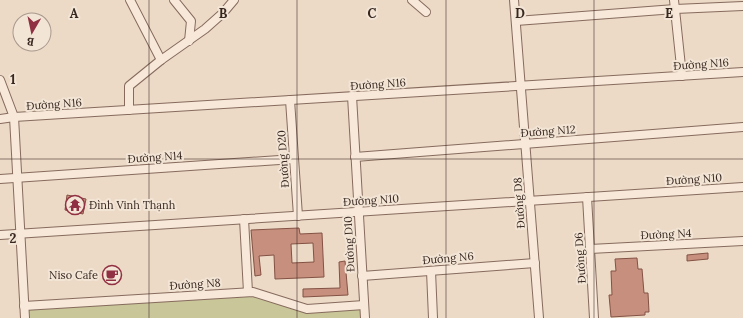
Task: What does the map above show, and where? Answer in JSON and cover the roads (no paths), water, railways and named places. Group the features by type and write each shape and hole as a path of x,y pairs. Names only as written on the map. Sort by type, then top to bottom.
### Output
{"street":[{"path":"130,0 161,60"},
{"path":"174,0 191,21 189,41"},
{"path":"129,110 129,86 161,60 205,29 223,13 234,0"},
{"path":"412,0 426,12"},
{"path":"514,0 521,86"},
{"path":"674,0 682,76"},
{"path":"516,21 675,9 743,6"},
{"name":"Đường N16","path":"0,119 743,72"},
{"path":"0,80 14,117 25,318"},
{"name":"Đường D8","path":"521,86 539,318"},
{"name":"Đường D10","path":"352,96 365,318"},
{"name":"Đường D20","path":"290,100 298,216"},
{"name":"Đường N12","path":"355,157 743,128"},
{"name":"Đường N14","path":"0,179 294,159"},
{"name":"Đường N10","path":"0,234 743,187"},
{"name":"Đường D6","path":"587,197 594,318"},
{"path":"244,219 248,292"},
{"name":"Đường N4","path":"590,250 743,241"},
{"name":"Đường N6","path":"362,276 535,262"},
{"path":"431,271 433,318"},
{"name":"Đường N8","path":"24,306 248,292 253,292 307,309 364,305"}],"place":[{"name":"Đình Vinh Thạnh","path":"75,205"},
{"name":"Niso Cafe","path":"112,275"}]}
